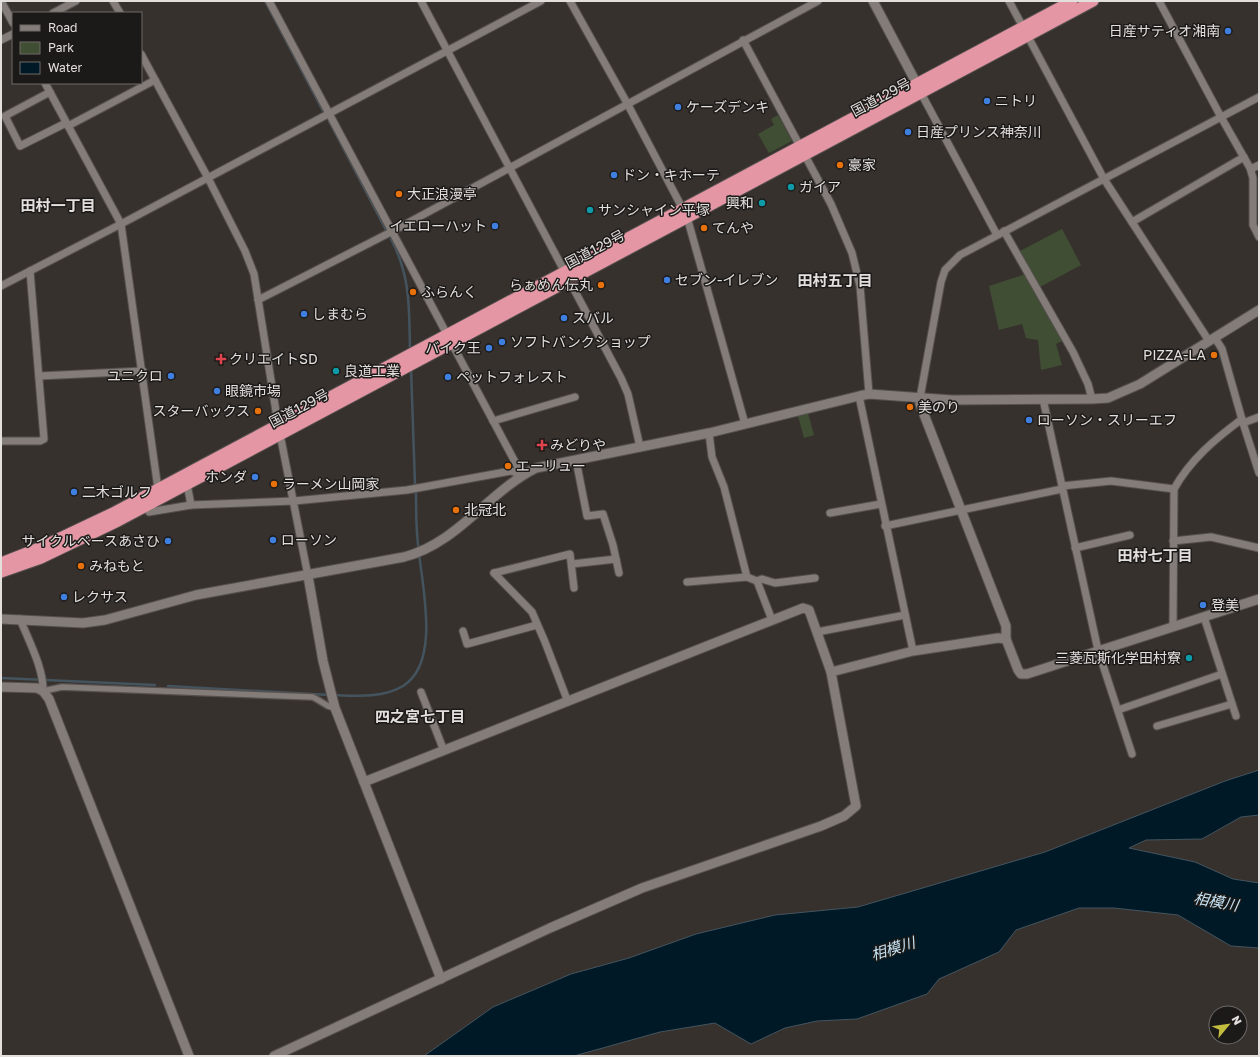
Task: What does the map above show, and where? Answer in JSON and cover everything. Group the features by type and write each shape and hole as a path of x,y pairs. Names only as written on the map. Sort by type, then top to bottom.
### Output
{"highway":[{"name":"国道129号","path":"1,563 79,531 411,360 1025,31 1072,1"},
{"name":"国道129号","path":"1025,31 1093,1"},
{"name":"国道129号","path":"1,572 41,558 82,540 187,484 279,429"}],"street":[{"path":"1,1 12,21"},
{"path":"55,12 76,1"},
{"path":"113,1 119,12"},
{"path":"269,1 522,475"},
{"path":"421,1 566,276 622,378 628,394 640,447"},
{"path":"1,286 448,52 540,1"},
{"path":"570,1 628,103 685,212 745,424"},
{"path":"258,300 393,231 743,40 818,1"},
{"path":"873,1 997,235"},
{"path":"1009,1 1104,179 1212,340 1222,349 1242,421 1259,473"},
{"path":"1159,1 1221,117 1251,169 1253,178 1253,225 1259,237"},
{"path":"1,40 12,34"},
{"path":"743,40 830,204 852,253 860,286 869,394"},
{"path":"142,56 208,178 245,251 254,274 279,429 334,705 441,979"},
{"path":"50,92 5,116 20,146 155,80"},
{"path":"46,84 121,224 158,489"},
{"path":"1259,97 960,255 945,270 941,282 920,398 920,404 1006,626 1006,639 1021,674 1027,674 1098,650 1259,600"},
{"path":"1132,222 1244,157"},
{"path":"1251,169 1259,165"},
{"path":"1004,231 1073,352 1088,384 1092,399"},
{"path":"1,441 40,441 44,439 30,271"},
{"path":"1,619 83,623 105,620 196,595 308,576 414,555 424,551 455,531 522,475 546,465 709,433 869,394 920,398 1108,398 1140,384 1259,310"},
{"path":"39,376 142,371"},
{"path":"859,396 885,526 913,651"},
{"path":"493,421 575,397"},
{"path":"1043,399 1098,650 1132,754"},
{"path":"1173,627 1174,489 1184,471 1213,441 1242,421 1259,418"},
{"path":"709,433 712,457 724,487 747,577"},
{"path":"576,460 587,516 603,514 619,573"},
{"path":"146,506 150,512 191,505 294,501 407,490 511,471 522,475"},
{"path":"885,526 961,512 1062,488 1111,481 1174,489"},
{"path":"187,484 191,505"},
{"path":"171,493 174,508"},
{"path":"830,513 881,504"},
{"path":"1075,548 1130,535"},
{"path":"1173,541 1212,537 1259,548"},
{"path":"568,702 532,612 494,574 570,554 574,588"},
{"path":"572,564 616,558"},
{"path":"687,582 747,577 757,581 762,579 775,583 815,578"},
{"path":"757,581 772,620"},
{"path":"274,1056 550,928 642,888 821,826 852,811 856,806 831,672 809,610 803,608 364,782"},
{"path":"817,632 905,615"},
{"path":"1204,617 1236,716"},
{"path":"20,619 41,672 44,687 189,1056"},
{"path":"463,631 467,644 538,625"},
{"path":"831,672 913,651 958,642 998,638 1006,639"},
{"path":"1118,710 1222,674"},
{"path":"1,687 62,687 313,697 328,706 334,705"},
{"path":"421,692 444,751"},
{"path":"1157,726 1232,704"}],"green space":[{"path":"778,115 792,141 769,153 758,134 774,125 771,119"},
{"path":"1062,229 1081,265 1040,287 1020,251"},
{"path":"1026,274 1064,340 1056,344 1062,365 1041,370 1038,340 1026,338 1022,324 999,330 989,286"},
{"path":"808,413 814,435 804,438 798,416"}],"water":[{"name":"相模川","path":"1259,770 1259,815 1241,817 1202,839 1146,840 1129,848 1195,862 1233,879 1259,883 1259,948 1231,946 1178,915 1114,908 1079,908 1016,930 999,952 939,979 927,994 857,1019 817,1021 785,1028 751,1044 715,1023 660,1032 574,1056 424,1056 493,1007 571,974 629,958 696,934 775,915 858,907 1045,852 1225,781"}],"waterway":[{"path":"265,1 323,111"},
{"path":"329,121 386,230"},
{"path":"391,239 398,253 406,280 409,307 410,351"},
{"path":"411,368 415,485"},
{"path":"335,695 370,695 387,693 395,690 403,686 415,675 422,659 426,641 426,620 425,599 417,538 416,493"},
{"path":"1,678 155,685"},
{"path":"168,686 330,695"}],"place":[{"name":"日産サティオ湘南","path":"1228,31"},
{"name":"ニトリ","path":"987,101"},
{"name":"ケーズデンキ","path":"678,107"},
{"name":"日産プリンス神奈川","path":"908,132"},
{"name":"豪家","path":"840,165"},
{"name":"ドン・キホーテ","path":"614,175"},
{"name":"ガイア","path":"791,187"},
{"name":"大正浪漫亭","path":"399,194"},
{"name":"興和","path":"762,203"},
{"name":"サンシャイン平塚","path":"590,210"},
{"name":"イエローハット","path":"495,226"},
{"name":"てんや","path":"704,228"},
{"name":"セブン-イレブン","path":"667,280"},
{"name":"らぁめん伝丸","path":"601,285"},
{"name":"ふらんく","path":"413,292"},
{"name":"しまむら","path":"304,314"},
{"name":"スバル","path":"564,318"},
{"name":"ソフトバンクショップ","path":"502,342"},
{"name":"バイク王","path":"489,348"},
{"name":"PIZZA-LA","path":"1214,355"},
{"name":"クリエイトSD","path":"221,359"},
{"name":"良道工業","path":"336,371"},
{"name":"ユニクロ","path":"171,376"},
{"name":"ペットフォレスト","path":"448,377"},
{"name":"眼鏡市場","path":"217,391"},
{"name":"美のり","path":"910,407"},
{"name":"スターバックス","path":"258,411"},
{"name":"ローソン・スリーエフ","path":"1029,420"},
{"name":"みどりや","path":"542,445"},
{"name":"エーリュー","path":"508,466"},
{"name":"ホンダ","path":"255,477"},
{"name":"ラーメン山岡家","path":"274,484"},
{"name":"二木ゴルフ","path":"74,492"},
{"name":"北冠北","path":"456,510"},
{"name":"ローソン","path":"273,540"},
{"name":"サイクルベースあさひ","path":"168,541"},
{"name":"みねもと","path":"81,566"},
{"name":"レクサス","path":"64,597"},
{"name":"登美","path":"1203,605"},
{"name":"三菱瓦斯化学田村寮","path":"1189,658"}],"district":[{"name":"田村一丁目","path":"58,206"},
{"name":"田村五丁目","path":"835,281"},
{"name":"田村七丁目","path":"1155,556"},
{"name":"四之宮七丁目","path":"420,717"}]}
